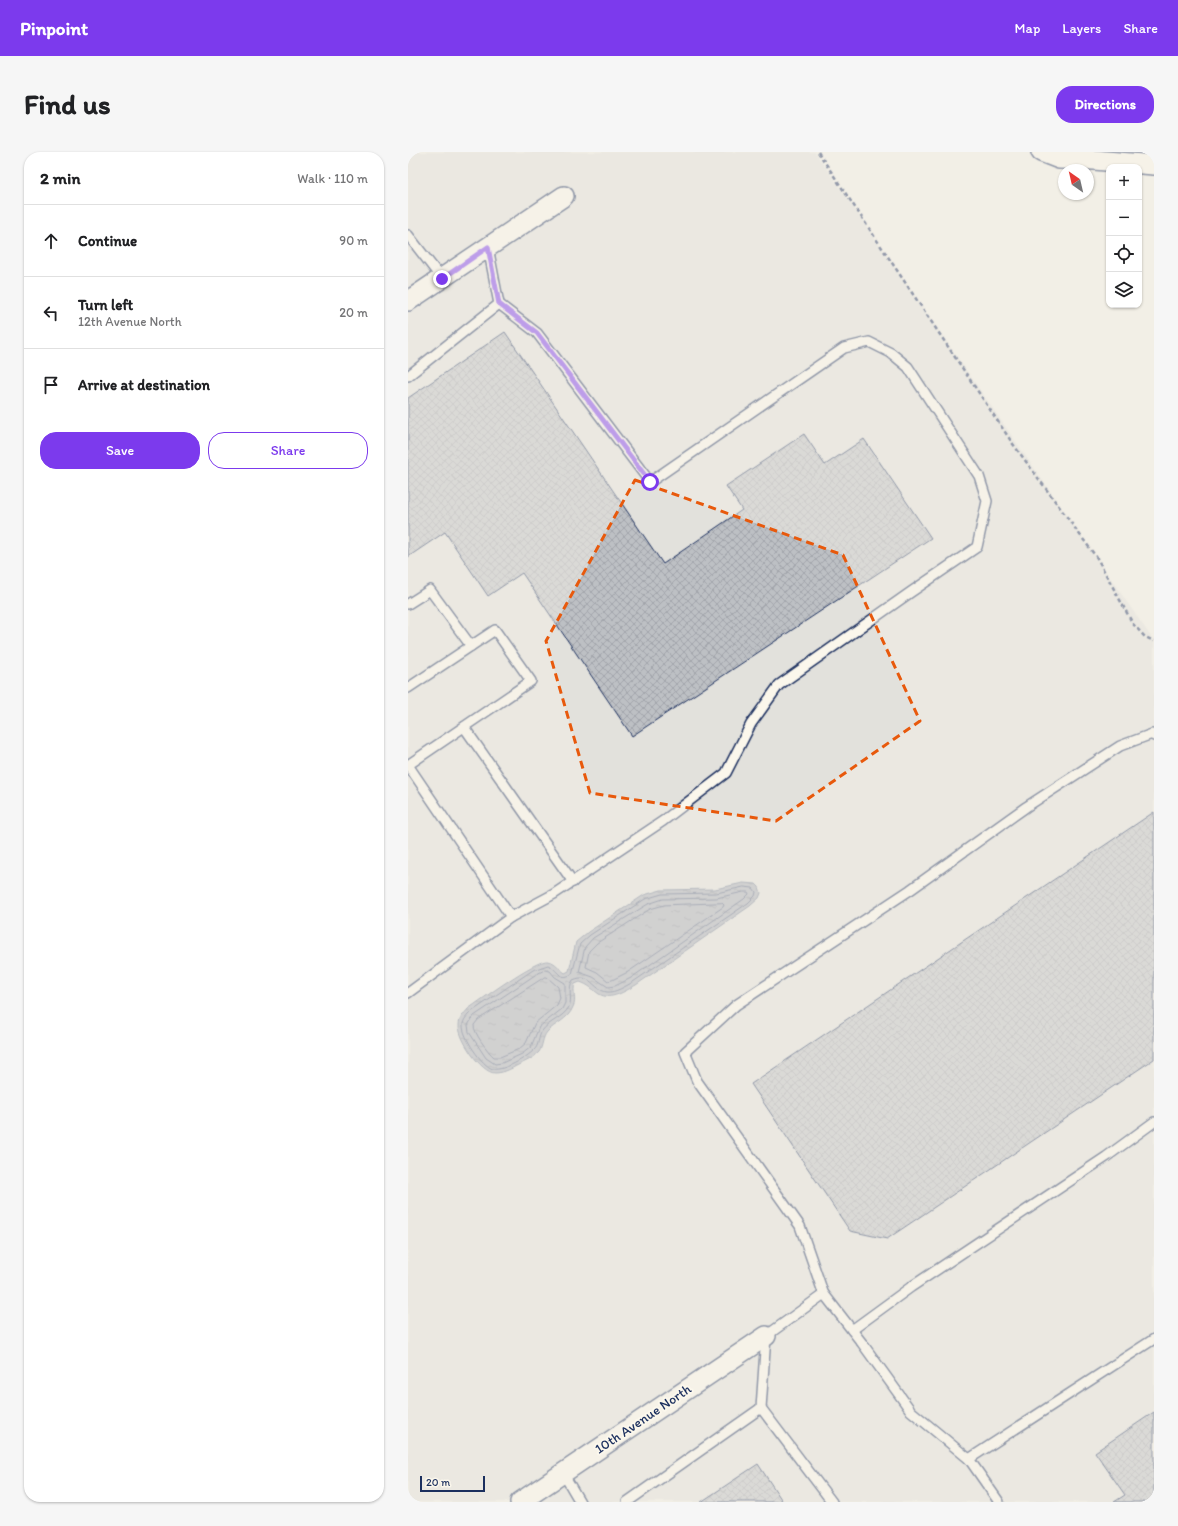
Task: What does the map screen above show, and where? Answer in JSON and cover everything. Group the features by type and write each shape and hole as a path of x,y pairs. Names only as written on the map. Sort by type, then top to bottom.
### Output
{"street":[{"path":"1041,152 1059,159 1094,160 1154,165"},
{"path":"408,302 564,196"},
{"name":"10th Avenue North","path":"520,1502 766,1336"}],"lane":[{"path":"408,235 442,279"},
{"path":"408,993 510,917 554,894 573,882 663,821 726,773 751,724 779,685 977,547 986,501 979,476 908,367 891,353 868,342 844,348 650,482 537,333 499,304 488,247"},
{"path":"408,376 499,304"},
{"path":"408,604 430,590 471,646"},
{"path":"408,688 496,630 532,681 408,765 510,917"},
{"path":"464,727 573,882"},
{"path":"999,1502 969,1459 911,1412 852,1330 824,1295 800,1226 698,1081 685,1052 736,1005 910,890 1026,808 1120,746 1152,734 1154,736"},
{"path":"852,1330 911,1287 1093,1166 1154,1122"},
{"path":"824,1295 766,1336 761,1408 832,1502"},
{"path":"969,1459 1154,1339"},
{"path":"627,1502 761,1408"},
{"path":"563,1473 580,1502"}],"path":[{"path":"818,152 1013,444 1098,558 1133,624 1144,637 1154,641"}],"highlighted area":[{"path":"635,480 843,555 920,721 776,821 590,793 546,641"}],"shaded area":[{"path":"408,152 815,152 1154,641 1154,1502 408,1502"}],"water":[{"path":"743,883 756,884 761,893 759,898 750,906 636,985 613,996 604,996 580,982 575,984 575,1001 571,1011 565,1018 547,1032 539,1052 529,1060 507,1070 495,1073 483,1067 466,1046 462,1038 459,1023 468,1009 532,966 542,962 551,962 565,973 569,971 576,942 588,932 644,895 661,890 715,889"}],"building":[{"path":"505,332 663,564 742,510 726,486 804,434 825,465 864,439 931,538 632,736 522,573 488,596 445,532 408,557 408,398"},
{"path":"1154,812 1154,1059 887,1239 850,1231 751,1084"},
{"path":"1154,1412 1154,1502 1114,1502 1125,1495 1095,1452"},
{"path":"758,1464 783,1502 701,1502"}],"route":[{"path":"442,279 488,247 499,304 537,333 650,482"}]}
